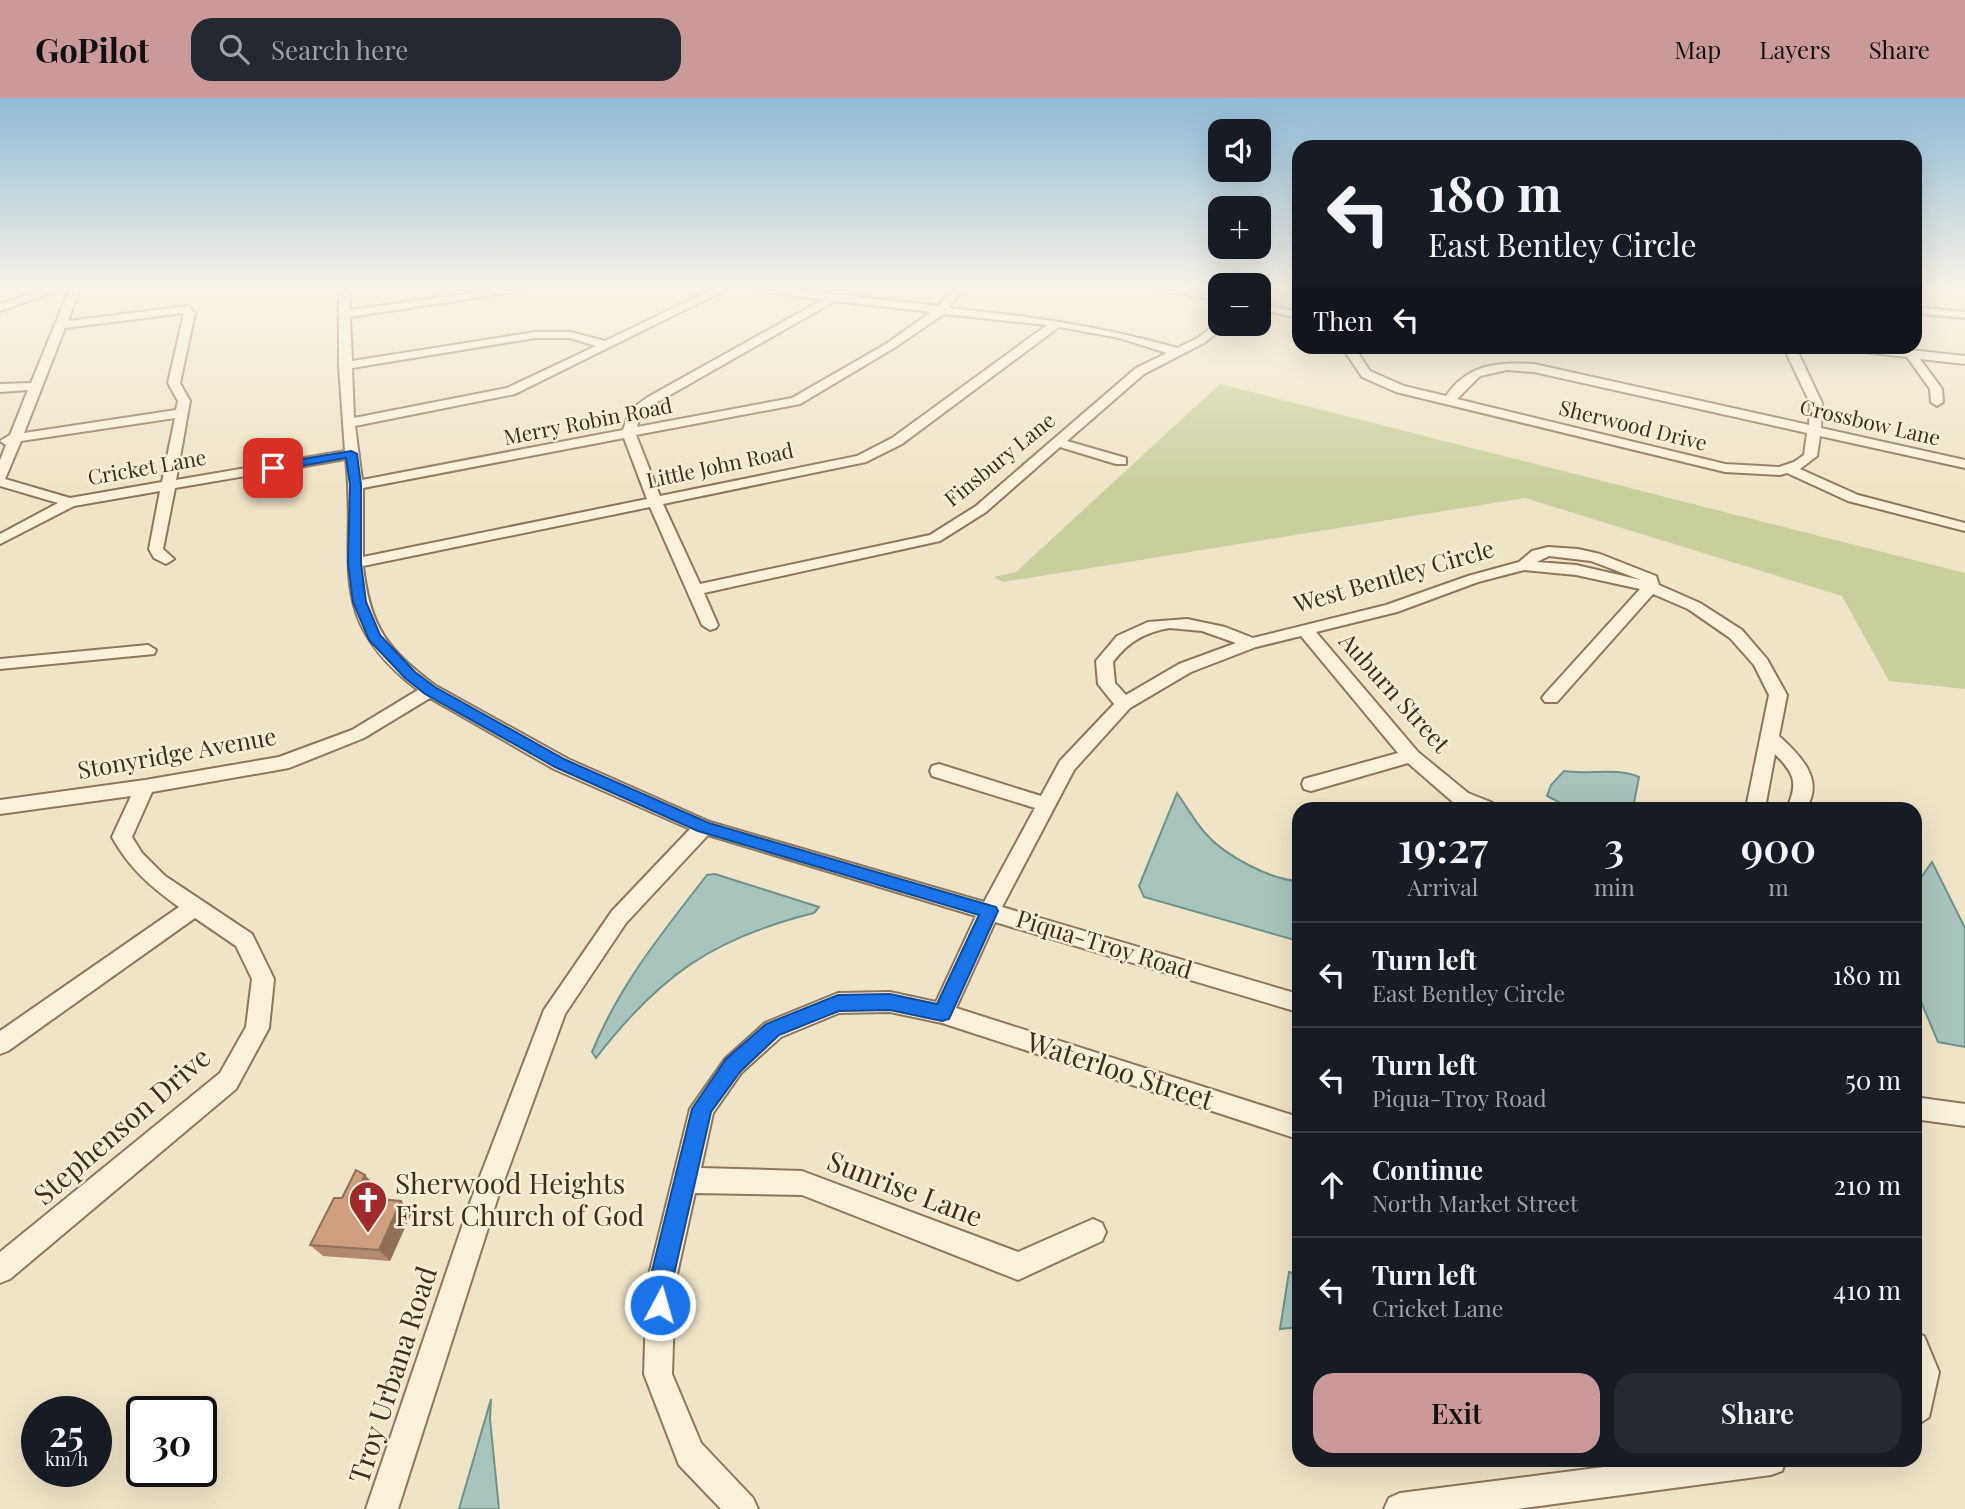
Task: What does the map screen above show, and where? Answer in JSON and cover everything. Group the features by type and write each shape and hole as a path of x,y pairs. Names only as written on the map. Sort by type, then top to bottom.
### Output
{"street":[{"path":"0,477 49,354"},
{"path":"166,559 156,550 184,401 174,383 181,354"},
{"name":"Piqua-Troy Road","path":"345,354 348,423 355,485 355,563 359,602 374,637 410,675 430,691 561,764 704,827 1292,1001"},
{"path":"345,366 420,354"},
{"path":"348,423 510,391 588,354"},
{"path":"710,625 655,501 629,434 634,412 734,354"},
{"name":"Merry Robin Road","path":"355,485 796,401 877,354"},
{"name":"Little John Road","path":"355,563 861,459 897,441 1015,354"},
{"name":"Finsbury Lane","path":"695,590 935,538 981,509 1140,372 1174,354"},
{"name":"Sherwood Drive","path":"1353,354 1366,374 1400,389 1725,468 1763,472 1790,469"},
{"path":"1793,354 1816,403 1810,456 1790,469 1816,485 1857,500 1965,527"},
{"path":"1911,354 1965,360"},
{"path":"1911,354 1936,389 1937,402"},
{"name":"Crossbow Lane","path":"1449,401 1460,383 1473,374 1492,368 1524,367 1557,372 1965,464"},
{"path":"0,388 36,386"},
{"path":"0,445 15,438 182,414"},
{"path":"1056,442 1121,460"},
{"name":"Cricket Lane","path":"0,540 70,502 351,454"},
{"path":"0,482 70,502"},
{"name":"West Bentley Circle","path":"942,1013 989,911 1044,804 1067,766 1125,704 1185,668 1251,643 1391,609 1473,579 1524,565 1577,570 1651,587 1694,606 1736,634 1761,663 1778,695 1756,802"},
{"path":"1551,698 1651,587"},
{"path":"1125,704 1107,684 1104,660 1122,640 1151,625 1177,622 1205,625 1251,643"},
{"name":"Auburn Street","path":"1304,629 1411,756 1461,798 1471,802"},
{"path":"0,664 148,650"},
{"name":"Stonyridge Avenue","path":"0,807 145,787 282,763 358,734 430,691"},
{"path":"1771,739 1799,770 1805,786 1801,802"},
{"path":"1311,784 1411,756"},
{"path":"939,771 1044,804"},
{"name":"Stephenson Drive","path":"0,1269 228,1081 257,1028 264,979 244,940 158,882 135,858 122,837 145,787"},
{"name":"Troy Urbana Road","path":"382,1509 484,1200 555,1010 619,917 704,827"},
{"path":"0,1044 197,906"},
{"name":"Waterloo Street","path":"742,1509 690,1454 658,1374 660,1283 702,1109 733,1066 772,1030 838,1003 890,1002 942,1013 1292,1126"},
{"path":"1922,1109 1965,1115"},
{"name":"Sunrise Lane","path":"685,1180 802,1183 1018,1266 1093,1232"},
{"path":"1922,1366 1925,1373 1922,1390"},
{"path":"1400,1509 1678,1467"}],"green space":[{"path":"1220,384 1965,573 1965,689 1889,681 1842,596 1525,498 1003,582 994,577 1016,572"}],"water":[{"path":"1564,771 1621,772 1639,777 1634,802 1558,802 1547,796 1551,785"},
{"path":"1177,793 1202,829 1224,850 1262,871 1292,880 1292,939 1144,897 1139,886"},
{"path":"1932,862 1965,928 1965,1047 1938,1042 1922,1004 1922,876"},
{"path":"715,874 819,907 814,913 746,935 691,964 642,1004 596,1058 592,1052 629,981 707,875"},
{"path":"1289,1272 1292,1273 1292,1328 1280,1329"},
{"path":"491,1399 490,1419 499,1509 459,1509"}],"building":[{"path":"356,1170 365,1175 354,1197 401,1201 379,1250 310,1245 334,1198 342,1198"}],"place":[{"name":"Sherwood Heights First Church of God","path":"368,1234"}],"route":[{"path":"273,468 351,454 355,485 355,563 359,602 374,637 410,675 430,691 561,764 704,827 989,911 942,1013 890,1002 838,1003 772,1030 733,1066 702,1109 660,1283 660,1305"}]}
